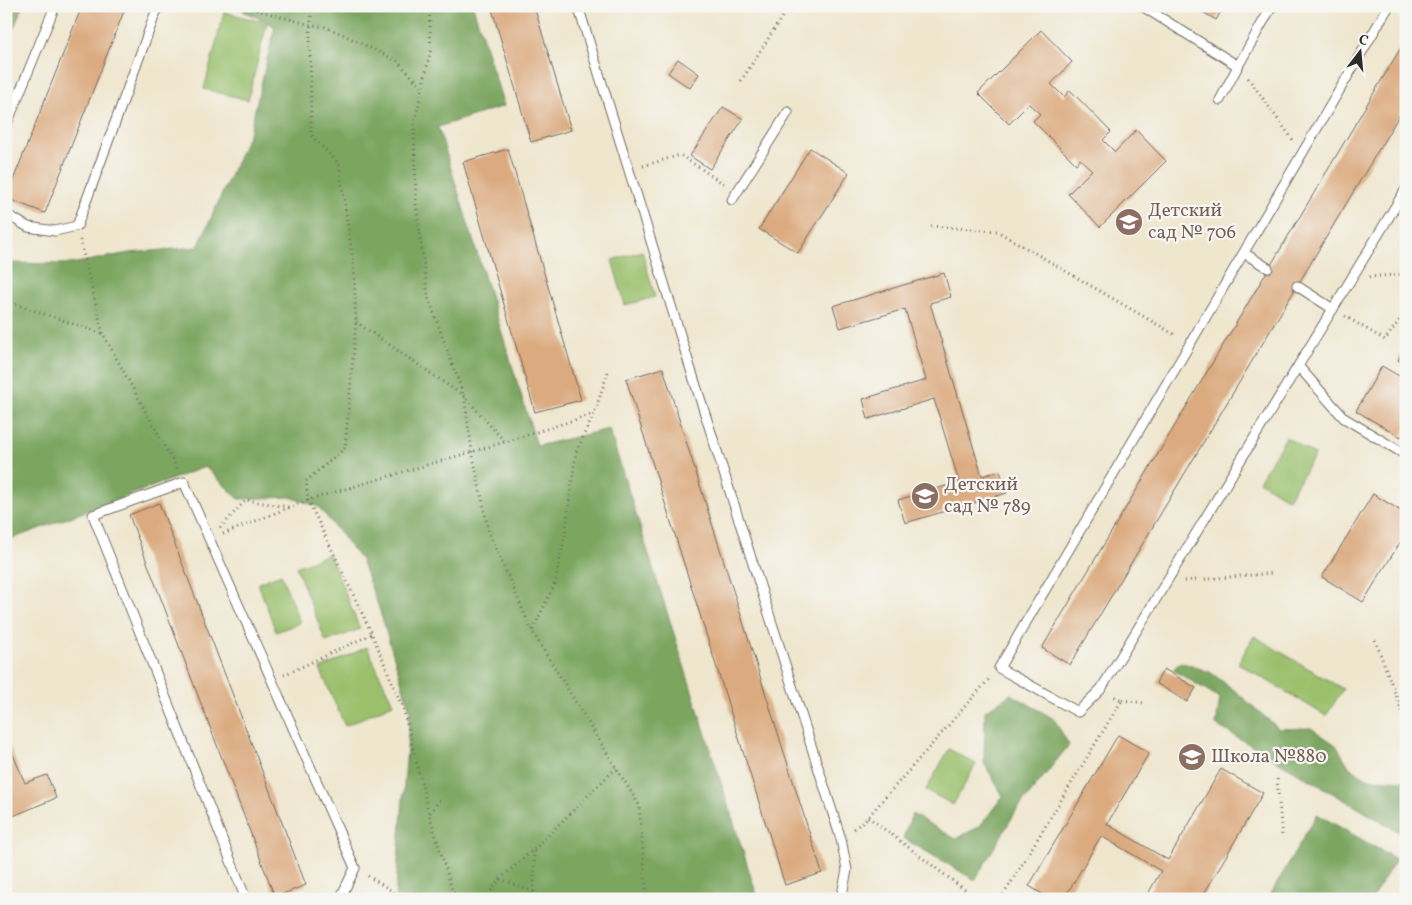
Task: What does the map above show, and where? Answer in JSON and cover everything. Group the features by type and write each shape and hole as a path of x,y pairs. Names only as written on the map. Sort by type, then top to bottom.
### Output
{"lane":[{"path":"6,126 55,6"},
{"path":"6,214 28,228 55,231 77,226 158,6"},
{"path":"578,6 691,370 841,839 848,870 841,899"},
{"path":"1142,6 1238,66"},
{"path":"1220,100 1272,6"},
{"path":"1389,6 999,668 1078,712 1101,689 1406,189"},
{"path":"735,196 788,112"},
{"path":"1244,253 1268,268"},
{"path":"1297,286 1334,309"},
{"path":"1299,367 1344,418 1406,456"},
{"path":"246,899 93,515 184,482 355,868 340,899"}],"path":[{"path":"242,6 325,27 340,33 397,61 422,87"},
{"path":"312,6 311,135 339,164 354,270 356,322 345,448 306,481 308,500 372,634 404,711 429,814 455,899"},
{"path":"429,6 431,49 414,125 416,204 428,297 464,396 472,450 489,533 532,631 639,805 647,899"},
{"path":"741,81 789,6"},
{"path":"1238,66 1303,153"},
{"path":"640,167 680,156 735,196"},
{"path":"77,226 103,334 184,482"},
{"path":"931,226 996,231 1191,344"},
{"path":"1351,279 1406,274"},
{"path":"6,301 103,334"},
{"path":"1334,309 1385,340 1406,311"},
{"path":"356,322 464,396 505,442"},
{"path":"532,631 554,586 565,535 576,452 594,414 608,372"},
{"path":"209,539 308,500 594,414"},
{"path":"209,539 246,500 289,508"},
{"path":"1166,582 1274,573"},
{"path":"272,680 372,634"},
{"path":"1375,640 1406,722"},
{"path":"977,899 868,817 999,668"},
{"path":"1101,689 1122,700 1144,703"},
{"path":"1001,899 1122,700"},
{"path":"485,899 500,879 534,849 616,768"},
{"path":"1277,779 1282,836"},
{"path":"429,814 440,800"},
{"path":"534,849 534,892"},
{"path":"355,868 405,899"},
{"path":"500,879 534,892 545,899"}],"green space":[{"path":"6,6 23,6 6,46"},
{"path":"243,6 473,6 504,106 438,127 537,446 609,429 758,899 395,899 410,710 379,608 361,560 319,507 290,497 239,499 205,467 6,541 6,263 71,264 129,253 198,247 249,134 275,27 264,20 244,12"},
{"path":"224,12 267,23 248,100 204,89"},
{"path":"642,251 655,297 625,305 612,260"},
{"path":"1286,437 1315,455 1288,499 1259,481"},
{"path":"329,554 360,629 326,642 296,567"},
{"path":"281,574 300,623 276,632 258,583"},
{"path":"1254,636 1343,689 1326,716 1238,663"},
{"path":"367,647 393,704 345,726 320,669"},
{"path":"1180,662 1210,672 1279,729 1311,728 1336,745 1350,768 1369,779 1406,781 1403,793 1406,795 1406,836 1216,725 1220,698 1173,670"},
{"path":"1011,694 1054,719 1069,745 1016,811 975,880 903,838 912,814 956,839 980,826 1003,796 984,763 985,711"},
{"path":"949,749 976,764 953,805 926,790"},
{"path":"1317,814 1396,859 1372,899 1268,899"}],"building":[{"path":"82,6 126,6 45,213 6,198"},
{"path":"491,6 534,6 571,130 531,142"},
{"path":"1193,6 1224,6 1216,20"},
{"path":"1041,30 1072,62 1051,84 1064,97 1070,90 1111,132 1103,140 1115,152 1136,130 1166,161 1100,227 1068,194 1092,170 1080,159 1076,164 1033,121 1040,114 1029,104 1009,124 978,93"},
{"path":"1406,39 1406,104 1070,665 1042,648"},
{"path":"678,59 699,74 690,88 668,73"},
{"path":"723,107 743,119 710,169 690,156"},
{"path":"810,148 849,173 798,253 759,229"},
{"path":"508,149 581,400 535,412 463,162"},
{"path":"944,273 951,297 930,303 982,476 1000,471 1007,493 905,523 898,500 959,482 934,399 868,419 863,399 926,380 905,309 840,328 833,306"},
{"path":"1406,347 1406,365 1398,360"},
{"path":"1382,366 1399,376 1406,366 1406,429 1401,437 1356,411"},
{"path":"663,368 822,873 785,885 626,379"},
{"path":"1373,494 1406,514 1406,533 1363,602 1322,577"},
{"path":"159,503 306,885 275,897 129,515"},
{"path":"1164,669 1196,688 1187,702 1156,683"},
{"path":"1118,735 1149,753 1107,824 1168,860 1221,769 1263,793 1201,899 1145,899 1161,871 1101,836 1064,899 1051,899 1029,886"},
{"path":"6,738 25,783 47,775 56,798 6,819"}],"place":[{"name":"Детский сад № 706","path":"1129,222"},
{"name":"Детский сад № 789","path":"925,496"},
{"name":"Школа №880","path":"1192,757"}]}
